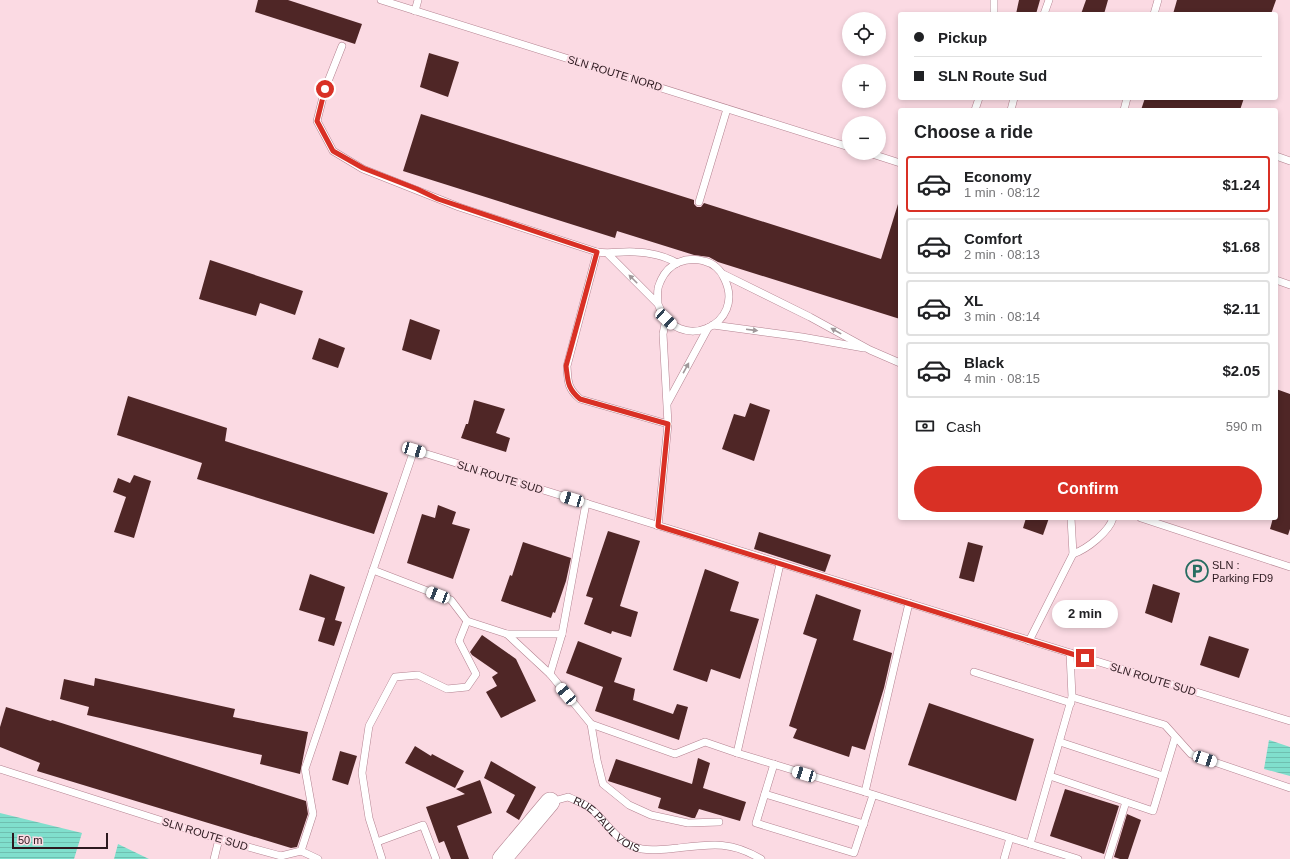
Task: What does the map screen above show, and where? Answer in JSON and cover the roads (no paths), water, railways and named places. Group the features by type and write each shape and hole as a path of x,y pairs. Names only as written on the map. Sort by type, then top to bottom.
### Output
{"street":[{"name":"RUE PAUL VOIS","path":"502,859 550,802"}],"lane":[{"name":"SLN ROUTE NORD","path":"381,0 842,145"},
{"path":"414,10 418,0"},
{"path":"994,0 994,12"},
{"path":"1045,12 1049,0"},
{"path":"1155,12 1158,0"},
{"path":"342,46 325,89 317,121 333,151 363,168 417,189 438,199 597,252 608,254 636,252 668,258 677,263"},
{"path":"699,202 727,109"},
{"path":"1278,157 1290,161"},
{"path":"886,158 898,162"},
{"path":"597,252 566,366 572,392 580,399 668,424"},
{"path":"608,254 658,304"},
{"path":"723,274 728,285 729,296 727,308 722,318 711,327 699,331 686,330 673,325 661,312 658,304 658,288 664,273 687,256 707,262 716,267 723,274 810,317 870,350 898,362"},
{"path":"1278,281 1290,285"},
{"path":"658,526 668,424 668,402 664,364 663,334 666,319"},
{"path":"668,402 711,327"},
{"path":"711,327 802,337 870,350"},
{"name":"SLN ROUTE SUD","path":"0,769 220,839 280,856 301,851 313,814 305,769 414,450 1290,721"},
{"path":"550,674 562,634 586,504"},
{"path":"1029,641 1073,554 1072,520"},
{"path":"1073,554 1083,550 1111,525 1112,520"},
{"path":"1147,520 1290,567"},
{"path":"737,753 780,564"},
{"path":"373,570 450,600 467,621 507,634 562,634"},
{"path":"865,792 909,604"},
{"path":"382,859 369,818 362,773 369,726 395,677 418,675 447,690 467,688 476,674 459,641 467,621"},
{"path":"507,634 550,674 591,724 603,784 629,805 651,815 688,823 719,822"},
{"path":"1030,844 1071,700 1070,653"},
{"path":"974,672 1165,725 1175,738 1191,754 1290,788"},
{"path":"591,724 674,754 705,742 1078,859"},
{"path":"1050,776 1153,811 1175,738"},
{"path":"1060,742 1163,776"},
{"path":"774,764 756,823 854,853 873,795"},
{"path":"765,794 864,824"},
{"name":"RUE PAUL VOIS","path":"550,802 568,797 579,802 589,808 620,840 641,849 663,850 713,844 748,851 761,859"},
{"path":"1108,859 1126,802"},
{"path":"377,842 424,825 436,859"},
{"path":"1004,859 1010,838"},
{"path":"214,859 220,839"},
{"path":"301,851 318,859"},
{"path":"1051,859 1054,851"}],"place":[{"name":"SLN : Parking FD9","path":"1197,571"}]}
